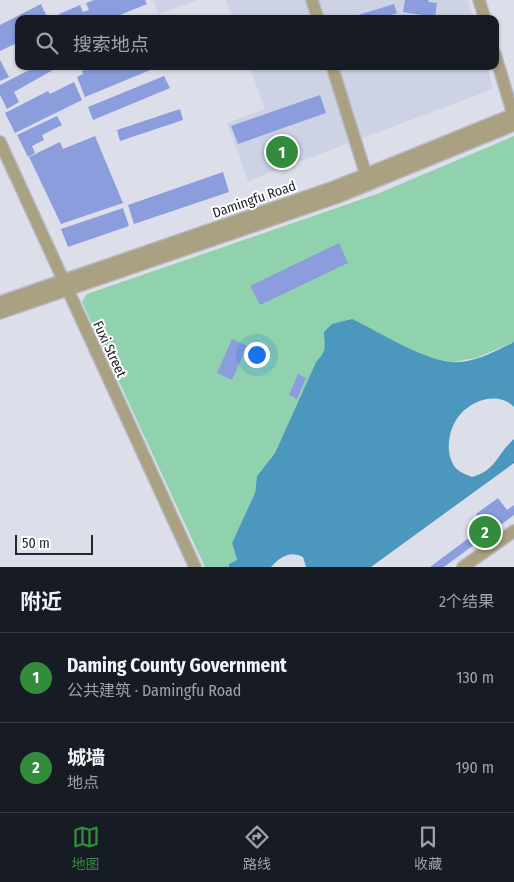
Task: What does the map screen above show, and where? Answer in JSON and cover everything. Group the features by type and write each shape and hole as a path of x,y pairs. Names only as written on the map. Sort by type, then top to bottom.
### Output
{"street":[{"path":"312,0 317,15"},
{"path":"479,0 484,15"},
{"path":"499,67 514,118"},
{"path":"333,70 366,175"},
{"name":"Damingfu Road","path":"0,314 65,286 366,175 514,118"},
{"name":"Damingfu Road","path":"0,302 65,286 338,197 514,118"},
{"name":"Fuxi Street","path":"0,142 195,567"},
{"path":"463,567 514,531"}],"shaded area":[{"path":"153,0 198,0 158,14"},
{"path":"226,0 468,0 472,15 232,15"},
{"path":"250,70 488,70 493,89 248,181 227,123 265,109"}],"green space":[{"path":"514,136 514,342 476,358 453,362 324,339 324,352 316,362 275,453 257,476 255,493 232,543 237,561 229,564 229,567 205,567 82,302 87,294 377,194"}],"water":[{"path":"352,319 401,345 440,360 452,362 476,359 514,342 514,407 501,399 493,399 478,402 464,410 453,427 449,439 449,452 456,469 472,477 492,466 514,439 514,463 371,567 306,567 303,557 290,554 278,560 271,567 229,567 229,564 237,560 232,543 255,493 257,476 275,453 316,362 324,351 324,332 332,324"}],"building":[{"path":"94,0 145,0 147,4 120,15 59,15 80,5 83,12 89,10 86,3"},
{"path":"405,0 429,0 428,2 437,3 435,15 403,12"},
{"path":"41,4 46,15 20,15"},
{"path":"394,4 397,13 391,15 358,15"},
{"path":"15,17 15,44 0,51 0,25"},
{"path":"0,60 9,77 0,81"},
{"path":"29,70 53,70 14,92 19,102 7,109 0,95 0,85"},
{"path":"150,70 85,97 77,77 83,74 82,71"},
{"path":"164,76 170,88 93,120 88,107"},
{"path":"74,82 82,100 15,133 5,113 48,91 50,94"},
{"path":"320,95 326,113 238,144 231,126"},
{"path":"180,109 183,120 120,141 117,130"},
{"path":"57,116 62,125 42,135 44,140 32,146 35,153 28,157 17,135"},
{"path":"95,136 123,203 61,224 29,157 60,142 63,149"},
{"path":"223,172 229,192 134,224 128,205"},
{"path":"123,208 129,226 68,247 61,229"},
{"path":"339,243 348,263 260,305 250,286"},
{"path":"232,339 247,346 232,380 217,373"},
{"path":"298,374 306,378 297,399 289,395"},
{"path":"498,498 507,510 514,505 514,515 444,567 430,567 485,526 476,514"}],"place":[{"name":"Daming County Government","path":"282,152"},
{"name":"城墙","path":"485,532"}]}
